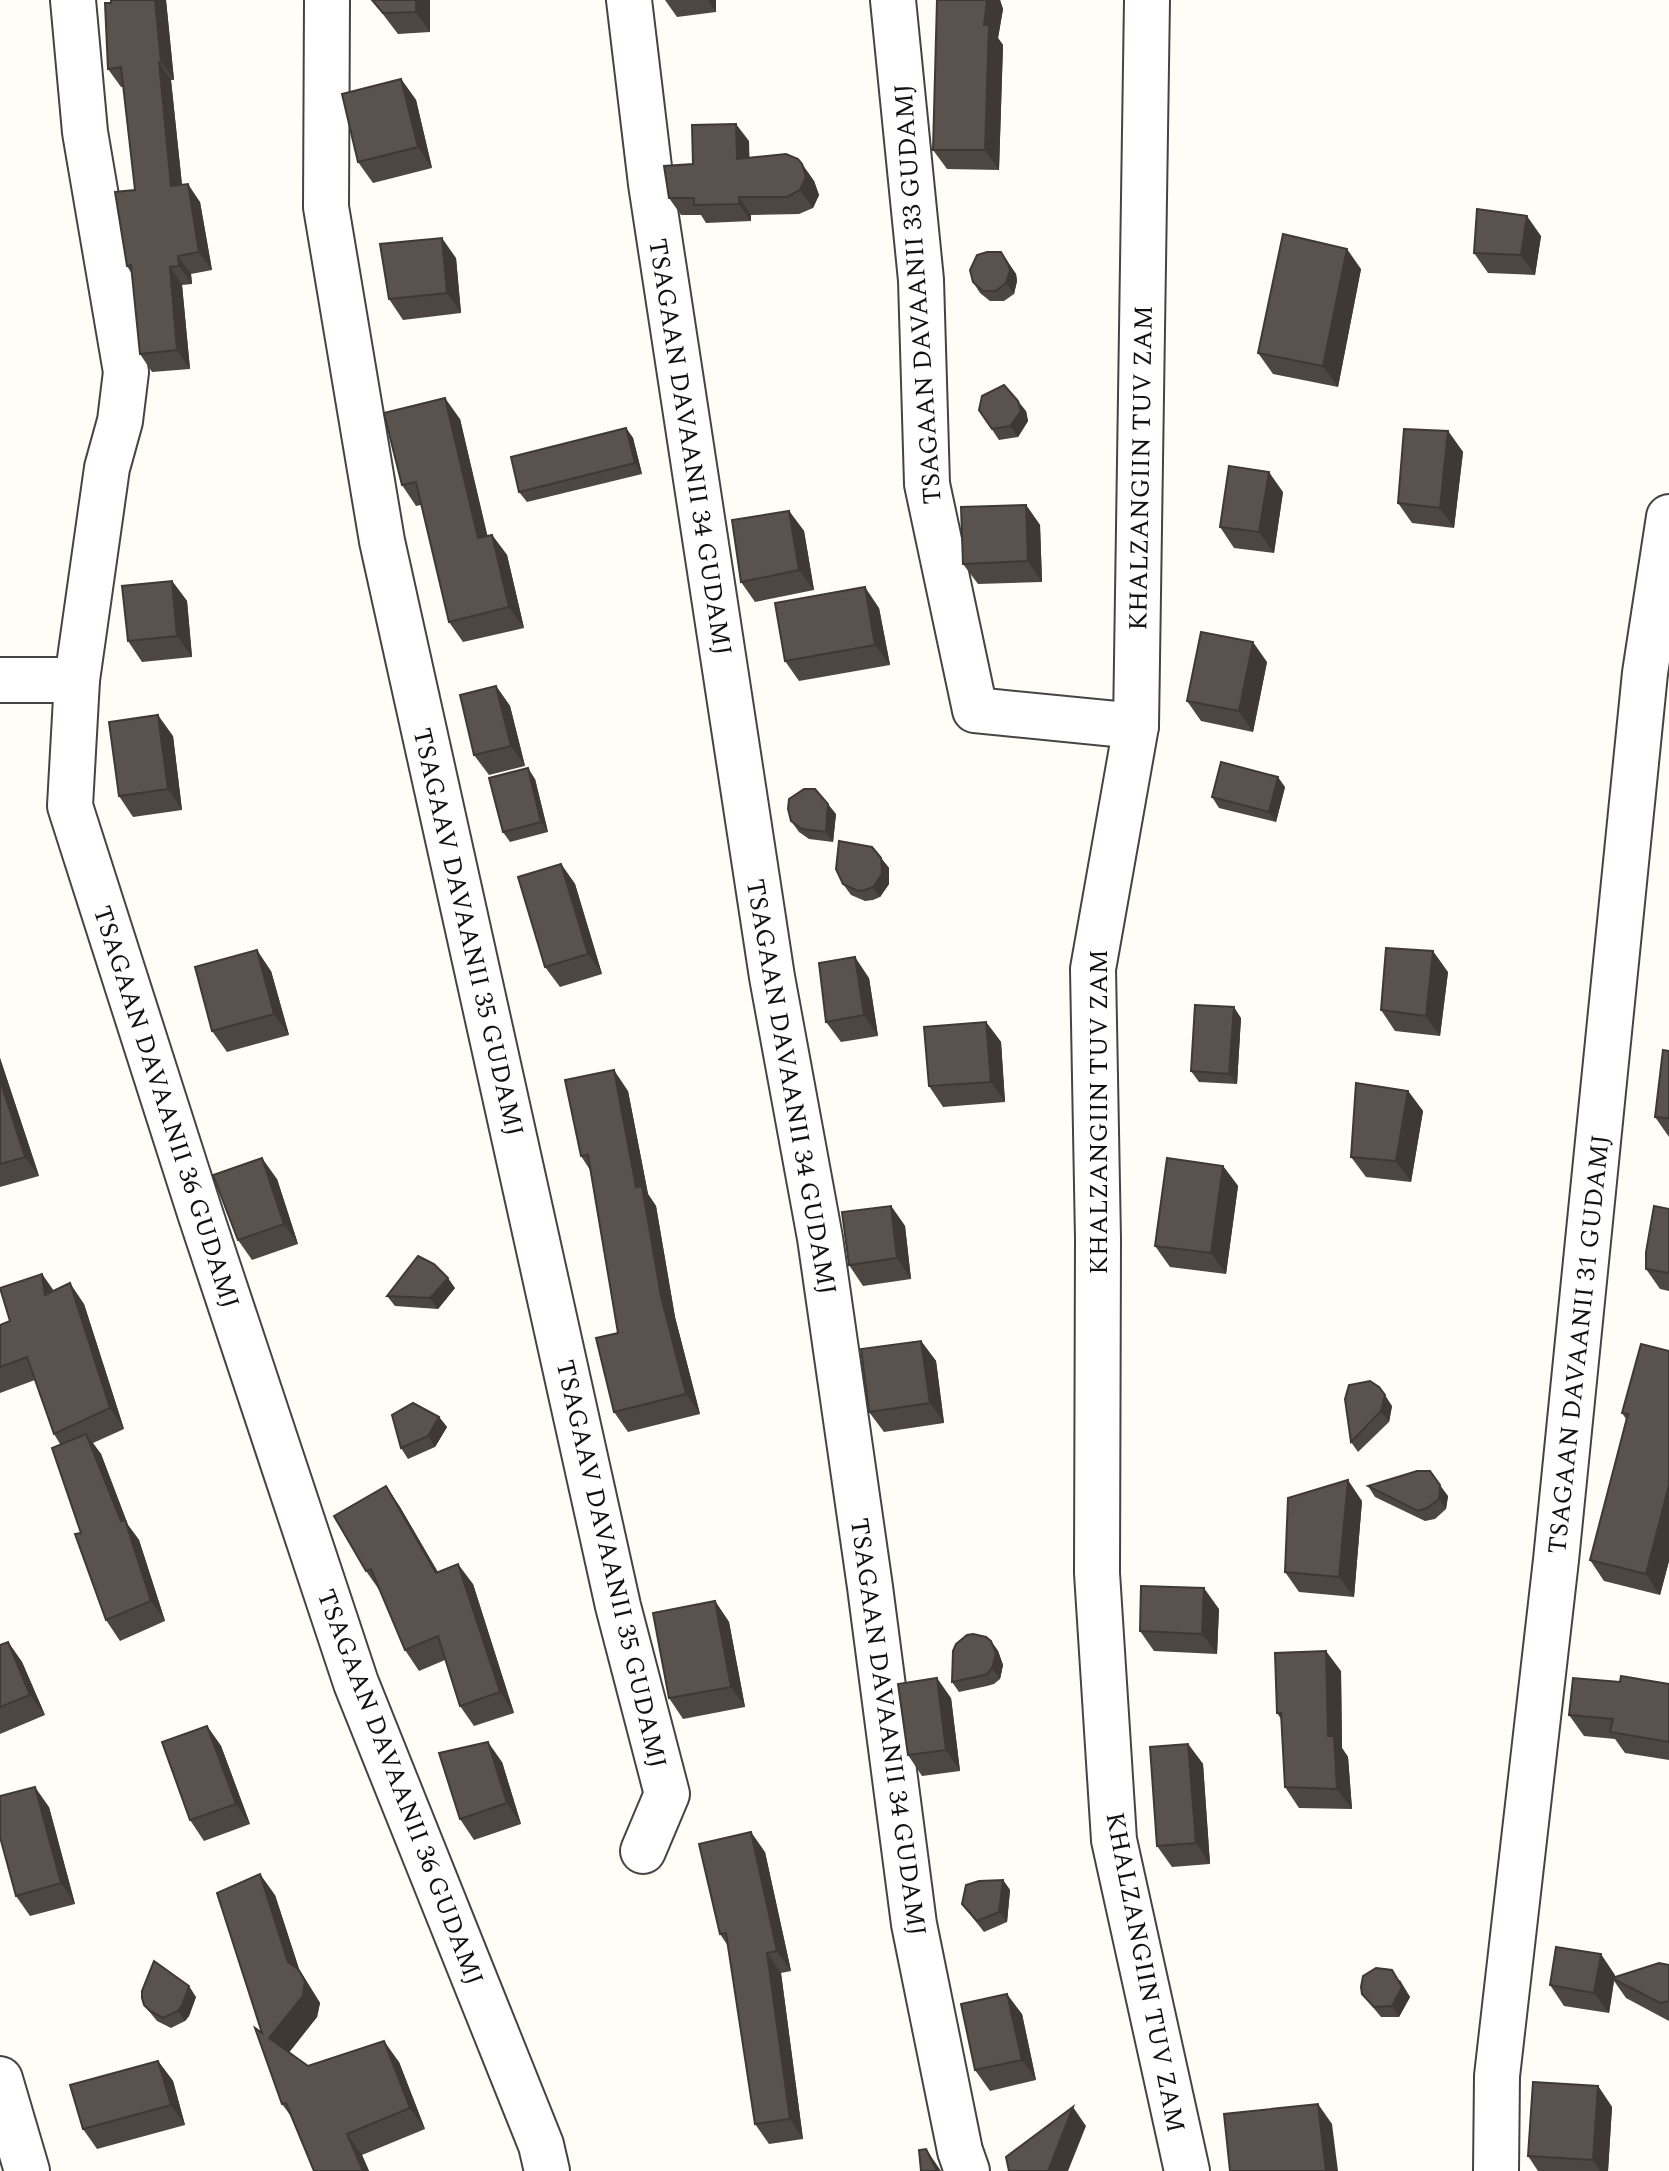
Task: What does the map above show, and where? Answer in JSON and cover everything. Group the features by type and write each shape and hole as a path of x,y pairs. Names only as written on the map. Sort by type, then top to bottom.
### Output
{"street":[{"name":"TSAGAAN DAVAANII 36 GUDAMJ","path":"73,0 85,132 126,372 120,421 107,468 77,680 70,806 200,1213 356,1683 541,2145 547,2171"},
{"name":"TSAGAAV DAVAANII 35 GUDAMJ","path":"327,0 326,207 379,525 618,1606 667,1794 643,1851"},
{"name":"TSAGAAN DAVAANII 34 GUDAMJ","path":"629,0 651,184 772,977 820,1238 914,1924 960,2151 967,2171"},
{"name":"TSAGAAN DAVAANII 33 GUDAMJ","path":"893,0 921,280 927,484 975,710 1136,726"},
{"name":"KHALZANGIIN TUV ZAM","path":"1147,0 1136,726 1093,969 1098,1239 1097,1573 1114,1840 1187,2171"},
{"name":"TSAGAAN DAVAANII 31 GUDAMJ","path":"1496,2171 1497,2076 1556,1560 1645,673 1669,517"},
{"path":"0,680 77,680"},
{"path":"0,2079 27,2171"}],"building":[{"path":"111,0 155,0 171,186 188,184 199,252 178,256 179,266 170,267 177,350 140,354 131,265 127,266 115,192 135,190 121,67 108,69 105,3 111,3"},
{"path":"372,0 416,0 416,12 383,13"},
{"path":"937,0 987,0 984,25 989,25 985,150 933,150"},
{"path":"401,79 418,147 358,162 342,94"},
{"path":"736,124 737,159 786,154 798,159 806,177 800,190 787,197 739,197 739,204 694,205 694,198 669,198 664,166 693,164 692,125"},
{"path":"1477,209 1527,216 1521,255 1474,253"},
{"path":"1283,234 1347,249 1323,366 1258,353"},
{"path":"442,238 447,293 389,299 380,244"},
{"path":"1001,252 1010,270 1006,283 996,291 983,291 973,282 970,270 977,255"},
{"path":"1004,385 1018,401 1021,411 1010,426 992,429 979,410 982,396"},
{"path":"445,398 478,538 492,535 509,607 449,622 416,482 402,485 384,413"},
{"path":"626,428 635,463 519,492 511,457"},
{"path":"1404,429 1448,431 1440,508 1398,503"},
{"path":"1229,466 1269,472 1259,532 1220,527"},
{"path":"1026,505 1028,561 963,564 961,507"},
{"path":"789,511 799,570 741,582 732,520"},
{"path":"172,581 177,636 128,641 122,586"},
{"path":"865,587 875,645 785,661 775,603"},
{"path":"1201,632 1253,642 1239,711 1187,701"},
{"path":"496,686 511,746 474,755 460,695"},
{"path":"158,715 168,789 119,796 109,722"},
{"path":"1221,762 1278,777 1269,812 1212,797"},
{"path":"528,768 541,822 503,832 489,778"},
{"path":"804,789 815,789 828,804 826,832 802,829 791,821 789,799"},
{"path":"839,841 872,847 881,858 882,874 873,887 858,891 843,884 836,869"},
{"path":"561,864 588,954 545,967 518,877"},
{"path":"1386,948 1433,951 1426,1016 1381,1010"},
{"path":"257,950 274,1014 212,1031 195,967"},
{"path":"855,957 864,1015 826,1022 819,963"},
{"path":"1195,1005 1234,1007 1229,1074 1191,1071"},
{"path":"986,1022 991,1082 929,1086 924,1027"},
{"path":"1663,1050 1669,1051 1669,1118 1655,1117"},
{"path":"614,1070 636,1187 642,1186 661,1296 686,1394 614,1412 596,1338 618,1333 588,1155 581,1156 565,1080"},
{"path":"0,1080 25,1157 0,1164"},
{"path":"1356,1083 1408,1091 1396,1161 1351,1157"},
{"path":"262,1158 284,1224 238,1240 213,1175"},
{"path":"1167,1158 1223,1166 1211,1253 1155,1246"},
{"path":"891,1206 897,1258 849,1265 842,1212"},
{"path":"1654,1206 1669,1209 1669,1273 1646,1269"},
{"path":"418,1256 434,1264 448,1278 430,1298 387,1296"},
{"path":"42,1274 45,1295 70,1283 110,1408 54,1434 27,1357 0,1367 0,1325 10,1321 0,1288"},
{"path":"921,1341 930,1403 869,1412 861,1349"},
{"path":"1641,1344 1669,1351 1669,1485 1646,1574 1590,1560 1628,1414 1622,1413"},
{"path":"1370,1381 1385,1395 1381,1411 1351,1442 1345,1399 1349,1385"},
{"path":"413,1403 439,1417 428,1436 401,1448 392,1415"},
{"path":"86,1434 121,1521 125,1520 151,1601 106,1620 75,1534 81,1533 52,1448"},
{"path":"1417,1471 1430,1471 1440,1485 1439,1499 1418,1511 1368,1486"},
{"path":"1348,1480 1339,1577 1285,1572 1288,1498"},
{"path":"386,1486 436,1573 458,1564 500,1692 460,1706 438,1636 405,1650 371,1569 366,1571 334,1516"},
{"path":"1141,1586 1204,1588 1202,1634 1140,1631"},
{"path":"715,1601 731,1687 669,1698 653,1613"},
{"path":"973,1634 991,1641 996,1654 992,1668 987,1674 952,1682 956,1644"},
{"path":"8,1642 30,1695 0,1707 0,1645"},
{"path":"1326,1651 1328,1736 1334,1736 1337,1789 1285,1787 1281,1713 1277,1713 1275,1653"},
{"path":"1621,1676 1669,1684 1669,1742 1610,1732 1613,1719 1569,1715 1573,1678 1620,1682"},
{"path":"937,1678 946,1750 908,1755 898,1684"},
{"path":"207,1726 236,1804 190,1820 162,1742"},
{"path":"488,1742 507,1803 460,1819 439,1753"},
{"path":"1188,1744 1196,1843 1157,1846 1150,1747"},
{"path":"35,1787 61,1883 16,1896 0,1837 0,1796"},
{"path":"751,1832 777,1951 767,1953 790,2119 755,2124 726,1933 720,1934 699,1844"},
{"path":"260,1874 288,1962 298,1969 305,1981 303,1996 269,2038 308,2066 384,2041 410,2108 347,2134 363,2171 314,2171 286,2103 282,2104 255,2028 262,2033 217,1893"},
{"path":"1003,1880 999,1912 977,1921 962,1904 966,1885"},
{"path":"1556,1947 1601,1954 1594,1993 1550,1985"},
{"path":"154,1961 189,1986 178,2011 163,2018 150,2011 142,1998"},
{"path":"1659,1963 1669,1965 1669,2001 1660,2003 1612,1978"},
{"path":"1376,1968 1392,1970 1402,1987 1392,2006 1374,2007 1362,1994 1363,1976"},
{"path":"1007,1994 1022,2060 975,2070 961,2004"},
{"path":"158,2061 171,2105 83,2129 70,2085"},
{"path":"1533,2082 1598,2086 1593,2160 1528,2156"},
{"path":"1318,2104 1326,2171 1230,2171 1224,2114"},
{"path":"1073,2107 1048,2171 1009,2171 1006,2157"},
{"path":"926,2149 940,2171 921,2171 919,2150"}]}
